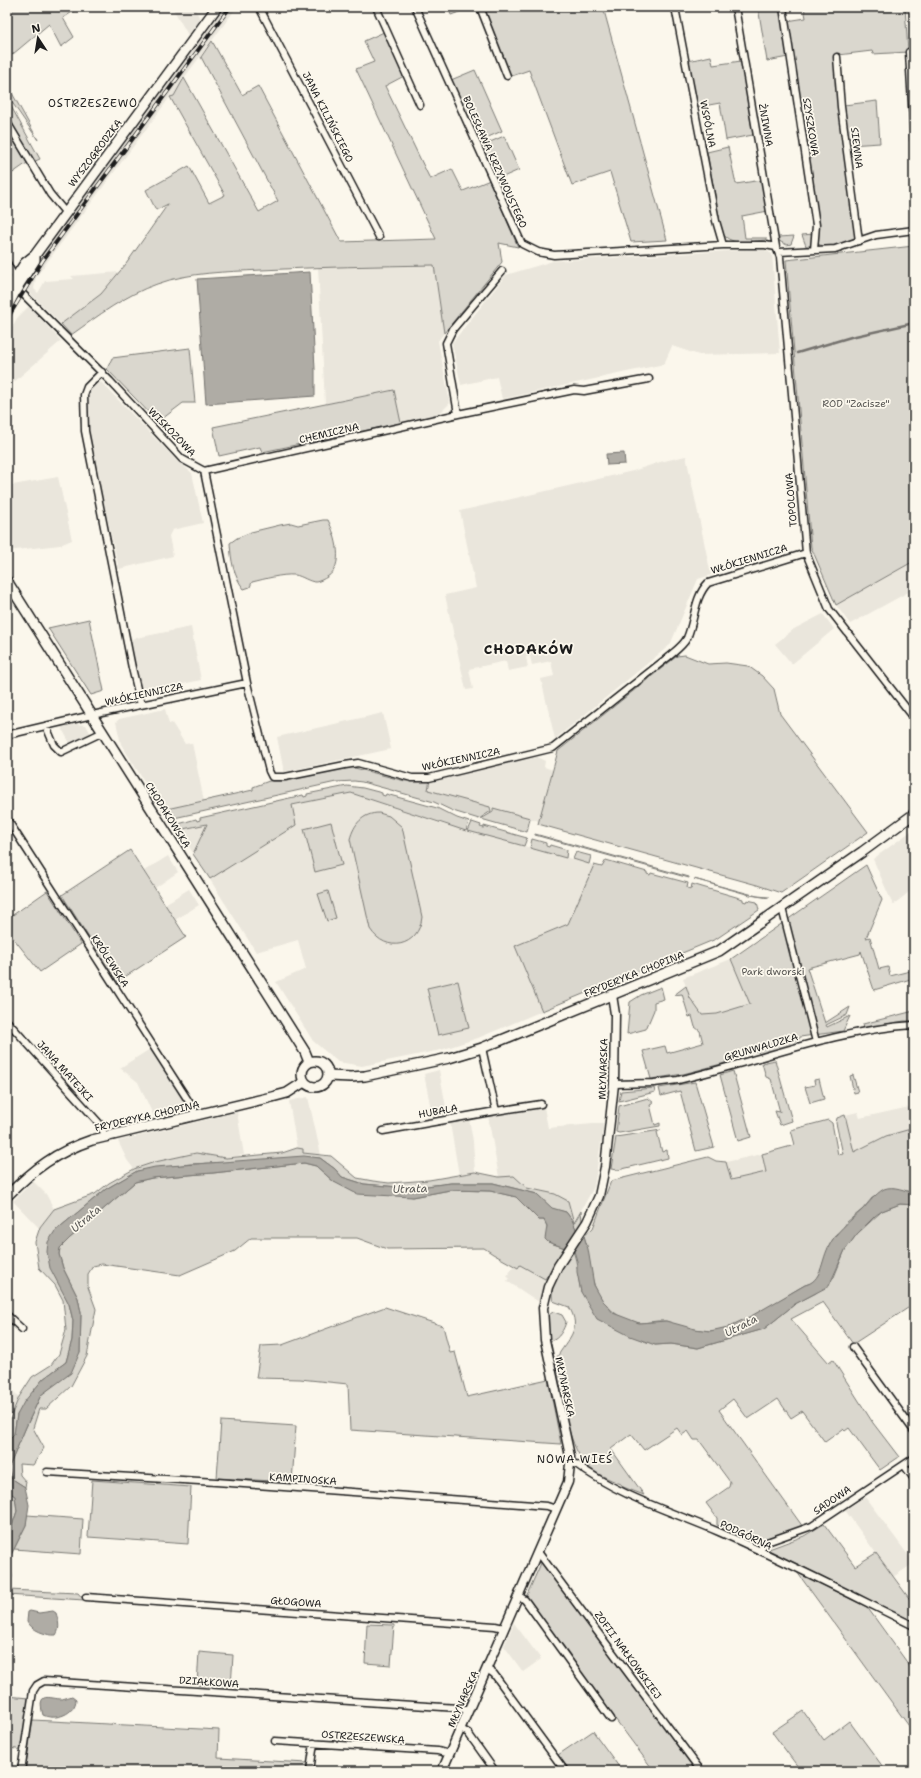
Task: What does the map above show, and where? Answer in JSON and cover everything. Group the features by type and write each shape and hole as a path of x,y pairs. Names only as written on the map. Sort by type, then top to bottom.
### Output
{"main road":[{"name":"WYSZOGRODZKA","path":"7,292 35,260 35,255 65,212 217,7"},
{"name":"WYSZOGRODZKA","path":"7,308 16,283"},
{"name":"CHODAKOWSKA","path":"7,581 275,1003 305,1052 309,1062"},
{"name":"FRYDERYKA CHOPINA","path":"328,1076 365,1076 449,1058 482,1048 719,951 914,814"},
{"path":"316,1061 327,1069 328,1076 324,1084 318,1087 309,1086 304,1082 302,1071 309,1062 316,1061"},
{"name":"FRYDERYKA CHOPINA","path":"7,1196 29,1174 50,1159 73,1147 106,1137 195,1115 272,1098 294,1090 304,1082"}],"street":[{"name":"JANA KILIŃSKIEGO","path":"259,7 379,237"},
{"path":"376,7 420,105"},
{"name":"BOLESŁAWA KRZYWOUSTEGO","path":"414,7 522,244 538,252 554,254 723,245 766,245 778,249 814,250 842,248 880,234 914,230"},
{"path":"480,7 507,76"},
{"name":"WSPÓLNA","path":"674,7 716,221 723,245"},
{"name":"ŻNIWNA","path":"735,7 778,249"},
{"name":"SZYSZKOWA","path":"783,7 816,225 814,250"},
{"path":"909,52 914,140"},
{"name":"SIEWNA","path":"837,57 841,107 859,241"},
{"path":"7,122 50,194 65,212"},
{"name":"TOPOLOWA","path":"778,249 806,552 829,609 914,718"},
{"name":"WISKOZOWA","path":"7,263 22,294 102,372 182,459 204,471"},
{"path":"458,414 446,343 453,329 502,271"},
{"path":"102,372 87,387 84,394 86,442 132,668 141,705"},
{"name":"CHEMICZNA","path":"204,471 458,414 574,390 584,391 649,379"},
{"path":"204,471 247,683"},
{"name":"WŁÓKIENNICZA","path":"7,735 92,715 247,683 268,771 272,777 285,777 345,764 358,763 412,778 429,778 538,753 553,748 668,658 682,645 686,638 700,595 708,582 806,552"},
{"path":"46,726 54,745 61,752 103,732"},
{"name":"KRÓLEWSKA","path":"7,819 193,1108 195,1115"},
{"path":"782,908 816,1042"},
{"name":"MŁYNARSKA","path":"442,1771 568,1482 570,1464 544,1340 543,1308 548,1287 563,1257 582,1231 594,1210 599,1196 605,1167 614,1084 615,1014 612,995"},
{"name":"JANA MATEJKI","path":"8,1023 99,1123 106,1137"},
{"name":"GRUNWALDZKA","path":"614,1084 634,1084 678,1080 816,1042 854,1034 914,1025"},
{"path":"482,1048 496,1111"},
{"name":"HUBALA","path":"383,1131 541,1104"},
{"path":"7,1315 22,1329"},
{"path":"853,1347 914,1431"},
{"name":"SADOWA","path":"760,1552 762,1546 767,1542 812,1526 914,1458"},
{"name":"PODGÓRNA","path":"570,1464 576,1464 608,1485 630,1496 720,1533 914,1626"},
{"path":"904,1464 914,1479"},
{"name":"KAMPINOSKA","path":"47,1472 547,1506 556,1509"},
{"name":"ZOFII NAŁKOWSKIEJ","path":"538,1552 701,1771"},
{"path":"519,1596 525,1600 611,1719"},
{"name":"GŁOGOWA","path":"86,1597 494,1626 504,1628"},
{"path":"487,1669 494,1674 565,1771"},
{"name":"DZIAŁKOWA","path":"21,1771 33,1691 37,1685 44,1681 469,1710"},
{"path":"461,1729 468,1734 495,1771"},
{"name":"OSTRZESZEWSKA","path":"276,1741 449,1754"},
{"path":"310,1771 314,1743"}],"shaded area":[{"path":"172,7 194,7 200,19 188,35"},
{"path":"224,7 237,7 184,78 174,96 170,97 36,277 34,289 38,293 45,281 74,279 71,276 119,272 101,294 61,324 23,286 40,256"},
{"path":"763,249 772,254 780,353 699,355 672,346 664,364 502,399 497,377 461,385 452,343 506,275 553,261"},
{"path":"434,265 444,333 438,341 450,403 438,415 401,423 393,390 325,404 318,267"},
{"path":"29,306 61,341 7,388 7,337 17,318"},
{"path":"101,382 176,460 192,473 203,523 172,530 169,536 173,556 119,569 88,436 88,395 93,387"},
{"path":"686,456 711,575 698,579 670,645 555,739 541,679 554,676 551,661 532,665 530,656 526,657 528,667 508,671 506,661 469,669 473,689 466,690 445,595 476,588 460,511 633,471 660,462"},
{"path":"58,477 72,540 60,545 7,551 7,486"},
{"path":"914,561 914,589 850,624 836,605"},
{"path":"823,614 834,629 792,664 775,644 794,629"},
{"path":"191,627 201,680 141,693 131,639"},
{"path":"165,709 169,724 172,723 185,744 192,743 204,801 162,810 121,744 116,722 119,719"},
{"path":"383,713 391,749 284,772 277,737"},
{"path":"76,724 86,725 91,734 71,745 61,727"},
{"path":"537,757 545,761 544,767 553,770 539,821 428,790 430,780"},
{"path":"351,793 439,823 594,865 568,924 515,946 542,1011 478,1038 441,1050 362,1066 338,1062 313,1041 276,982 306,969 298,940 256,952 181,834 183,829"},
{"path":"914,829 914,888 893,905 873,859"},
{"path":"168,856 178,872 155,888 144,871"},
{"path":"189,889 199,905 175,920 165,904"},
{"path":"731,959 750,1004 717,1014 702,1015 690,998 683,978"},
{"path":"150,1049 181,1098 184,1104 182,1110 154,1117 138,1082 120,1068"},
{"path":"439,1070 448,1117 433,1119 424,1074"},
{"path":"308,1097 321,1155 303,1153 303,1149 297,1148 289,1101"},
{"path":"914,1106 914,1128 886,1136 853,1152 845,1115 858,1112 860,1118"},
{"path":"544,1107 548,1128 604,1123 594,1187 574,1223 555,1194 527,1188 514,1176 499,1177 488,1116"},
{"path":"237,1112 244,1155 226,1158 196,1153 155,1162 134,1169 127,1160 118,1141"},
{"path":"469,1119 473,1141 475,1172 459,1175 450,1123"},
{"path":"762,1154 766,1172 731,1180 726,1162"},
{"path":"33,1181 46,1194 54,1209 39,1228 13,1201"},
{"path":"520,1265 545,1279 539,1302 507,1281 509,1278 507,1276 514,1266 518,1268"},
{"path":"7,1385 19,1397 9,1421 7,1437"},
{"path":"865,1497 914,1563 893,1577 845,1510"},
{"path":"514,1623 541,1659 523,1672 504,1646"}],"green space":[{"path":"7,7 80,7 63,18 74,37 61,47 49,24 7,59"},
{"path":"448,7 472,7 451,15"},
{"path":"482,7 603,7 667,240 631,242 610,172 572,185 529,70 509,77"},
{"path":"758,7 781,7 788,57 767,61"},
{"path":"804,7 905,7 908,52 873,54 872,51 838,55 856,236 848,242 838,246 828,247 818,244 819,233 787,21 806,18"},
{"path":"909,7 914,7 914,90"},
{"path":"384,32 404,76 385,86 430,179 452,169 463,191 490,180 518,247 499,243 502,262 444,333 434,265 261,270 208,273 182,277 157,284 134,294 112,306 71,335 61,324 101,294 126,264 168,204 156,210 146,190 189,166 209,203 225,195 170,97 174,96 184,78 259,212 278,201 201,57 212,41 242,95 258,86 341,242 436,239 356,69 374,62 364,41"},
{"path":"711,56 713,65 741,61 753,135 726,140 720,103 698,107 688,61"},
{"path":"475,70 502,131 479,141 451,80"},
{"path":"7,84 38,140 7,95"},
{"path":"7,99 40,159 33,162 7,118"},
{"path":"877,101 880,143 849,145 844,105"},
{"path":"7,129 27,163 7,177"},
{"path":"504,136 519,170 496,180 481,146"},
{"path":"728,147 736,184 762,180 768,211 742,216 745,238 766,238 766,240 736,242 726,237 722,233 707,152"},
{"path":"814,234 812,243 809,246 806,246 802,235"},
{"path":"794,236 791,244 787,245 779,241 779,237"},
{"name":"ROD \"Zacisze\"","path":"914,246 914,561 836,605 811,547 786,260"},
{"path":"190,348 195,403 183,403 158,422 107,369 112,358"},
{"path":"394,390 401,423 262,452 260,447 219,456 213,427"},
{"path":"328,520 336,542 337,558 336,566 333,572 322,580 316,582 295,575 279,576 252,582 250,587 244,589 235,573 230,543 251,532 291,523 298,525"},
{"path":"89,619 104,691 91,695 48,628"},
{"path":"685,655 708,664 726,663 748,666 762,676 774,689 780,714 868,832 781,893 538,824 558,751 677,656"},
{"path":"351,767 405,781 430,780 428,790 490,807 491,811 479,819 453,811 434,802 354,781 336,782 174,818 170,818 162,810 253,790 253,787 269,781 283,781"},
{"path":"347,786 363,788 382,793 382,795 385,796 386,794 437,808 469,822 466,831 351,793 292,805 296,825 210,879 193,854 207,824 183,829 181,834 175,825 196,819 197,821 200,820 200,818 303,795 304,797 307,796 307,794"},
{"path":"493,808 530,818 527,832 481,819 493,812"},
{"path":"379,813 389,816 402,827 422,917 420,927 415,935 408,941 401,944 384,942 370,929 350,839 360,820 368,815"},
{"path":"331,822 342,865 315,872 304,829"},
{"path":"472,822 481,825 480,827 484,828 484,826 527,838 524,846 468,831"},
{"path":"535,835 689,877 689,878"},
{"path":"532,839 546,843 546,846 549,847 550,845 567,850 566,858 530,848"},
{"path":"130,850 186,937 117,982 62,895"},
{"path":"576,852 591,856 589,864 573,859"},
{"path":"606,860 647,872 647,874 650,875 651,873 688,883 687,888 691,889 692,884 743,899 743,901 746,902 747,900 757,902 759,910 716,939 542,1011 515,946 568,924 594,865 602,867"},
{"name":"Park dworski","path":"866,865 882,900 866,938 870,937 879,969 888,967 890,976 914,970 914,978 874,990 861,951 860,954 807,968 825,1023 850,1007 847,1015 826,1025 827,1027 850,1016 843,1031 800,1037 797,1044 760,1054 757,1051 727,1059 725,1063 683,1074 651,1079 643,1051 665,1046 667,1053 703,1043 700,1031 695,1027 692,1016 689,1017 682,994 674,995 686,986 690,998 702,1015 717,1014 750,1004 731,959"},
{"path":"694,879 757,896 769,898 750,895"},
{"path":"47,891 81,944 40,972 7,930 7,919"},
{"path":"328,891 336,918 327,921 318,894"},
{"path":"458,981 469,1028 438,1035 427,988"},
{"path":"661,987 664,999 654,1002 654,1010 646,1029 627,1034 630,1002 641,995"},
{"path":"914,1011 914,1021 904,1021 864,1028 863,1024"},
{"path":"775,1060 792,1121 780,1125 775,1111 780,1112 771,1079 766,1077 762,1063"},
{"path":"733,1071 751,1137 738,1141 720,1075"},
{"path":"853,1075 858,1092 854,1093 850,1076"},
{"path":"819,1079 824,1099 810,1103 805,1087 815,1085 814,1080"},
{"path":"695,1082 714,1147 696,1151 680,1091 661,1096 659,1088"},
{"path":"654,1088 655,1092 619,1101 621,1091"},
{"path":"648,1098 654,1103 650,1105 655,1125 660,1123 660,1126 619,1133 616,1132 619,1106"},
{"path":"845,1115 854,1152 886,1136 914,1128 914,1193 893,1188 872,1198 863,1209 847,1222 841,1231 836,1234 828,1248 821,1270 816,1279 811,1283 733,1326 720,1330 709,1331 675,1325 666,1321 640,1323 629,1321 610,1309 602,1300 592,1278 584,1236 593,1228 611,1181 708,1157 716,1161 726,1162 731,1180 766,1172 762,1154 795,1145 791,1130 828,1120 832,1123 838,1155 843,1154 836,1123 837,1118"},
{"path":"661,1130 657,1132 662,1152 667,1150 668,1158 618,1170 611,1169 616,1137"},
{"path":"297,1148 303,1149 303,1153 331,1156 357,1178 373,1181 389,1183 429,1180 475,1172 499,1177 514,1176 527,1188 555,1194 568,1201 574,1223 581,1211 582,1221 577,1232 572,1220 566,1212 552,1209 537,1194 493,1183 451,1183 410,1188 364,1184 342,1177 335,1169 320,1158 190,1164 137,1171 106,1189 55,1231 64,1291 73,1321 72,1340 66,1362 43,1379 17,1415 14,1434 7,1441 9,1421 19,1397 32,1377 51,1365 59,1354 66,1330 63,1300 55,1285 39,1268 35,1242 40,1227 54,1209 95,1194 109,1183 134,1169 155,1162 196,1153 226,1158 282,1153"},
{"path":"304,1163 316,1166 334,1182 413,1197 450,1190 490,1191 517,1197 539,1220 544,1220 547,1226 548,1242 565,1248 545,1279 520,1265 518,1268 484,1248 387,1249 357,1238 251,1238 235,1251 180,1275 102,1264 93,1266 88,1274 88,1287 96,1309 87,1356 71,1386 46,1409 39,1409 33,1428 44,1448 33,1465 19,1464 20,1475 26,1482 25,1487 10,1478 9,1467 41,1395 55,1384 80,1352 81,1313 78,1298 63,1268 59,1254 60,1248 135,1182 152,1178"},
{"path":"900,1204 914,1205 914,1304 853,1344 823,1302 791,1319 829,1363 833,1360 873,1423 899,1457 880,1470 849,1428 845,1431 843,1429 825,1442 802,1411 791,1418 778,1399 748,1419 733,1399 719,1410 803,1527 771,1539 758,1542 717,1525 717,1518 706,1503 729,1487 730,1482 699,1440 694,1440 688,1431 682,1435 677,1428 644,1450 631,1434 611,1449 644,1495 623,1487 621,1484 598,1473 586,1464 579,1455 569,1430 559,1384 556,1359 572,1334 574,1328 573,1315 569,1307 553,1301 552,1295 558,1275 573,1251 581,1292 655,1345 671,1344 698,1348 764,1329 795,1304 816,1293 834,1277 845,1250 857,1234 882,1211"},
{"path":"385,1307 443,1326 450,1353 455,1352 467,1397 548,1379 561,1444 350,1430 348,1384 300,1379 256,1378 261,1346 282,1345"},
{"path":"554,1312 562,1315 566,1322 559,1336 551,1341 548,1338 546,1323 548,1316"},
{"path":"221,1421 296,1426 292,1482 217,1478"},
{"path":"92,1480 191,1487 188,1544 88,1537"},
{"path":"9,1492 15,1496 17,1511 7,1541"},
{"path":"27,1515 83,1519 81,1554 14,1549 26,1525"},
{"path":"824,1524 855,1566 876,1553 914,1605 914,1622 765,1548 766,1546 769,1549 804,1536"},
{"path":"10,1557 12,1577 8,1590 78,1593 84,1600 7,1595 7,1572"},
{"path":"542,1561 696,1771 654,1771 598,1696 568,1652 526,1597"},
{"path":"797,1572 867,1607 914,1672 914,1733"},
{"path":"367,1624 394,1625 391,1665 365,1663"},
{"path":"199,1652 233,1655 231,1687 197,1685"},
{"path":"7,1696 29,1698 20,1753 17,1749 7,1748"},
{"path":"803,1711 824,1740 849,1721 886,1771 793,1771 798,1767 772,1732"},
{"path":"33,1720 219,1730 218,1758 307,1763 306,1771 25,1771"},
{"path":"593,1731 622,1771 570,1771 558,1755"}],"water":[{"path":"310,272 315,396 206,404 197,279"},
{"path":"624,453 625,464 607,465 606,454"},
{"name":"Utrata","path":"304,1156 320,1158 335,1169 342,1177 364,1184 410,1188 451,1183 493,1183 537,1194 552,1208 566,1212 577,1231 584,1236 588,1249 594,1285 603,1301 613,1313 639,1323 666,1321 695,1329 710,1331 728,1327 753,1315 815,1280 834,1237 884,1189 896,1188 914,1193 914,1205 900,1204 882,1211 875,1216 857,1234 845,1250 829,1286 795,1304 764,1329 698,1348 671,1344 655,1345 630,1336 597,1319 581,1292 577,1272 577,1261 574,1251 548,1242 545,1239 547,1226 544,1220 539,1220 516,1197 490,1191 450,1190 413,1197 357,1194 334,1182 316,1166 304,1163 152,1178 135,1182 60,1248 59,1254 63,1268 78,1298 81,1313 80,1352 71,1373 41,1395 9,1467 11,1478 25,1487 29,1505 26,1525 10,1557 7,1572 7,1541 17,1511 15,1496 7,1491 7,1441 14,1434 17,1415 24,1402 43,1379 66,1362 72,1340 73,1321 69,1304 50,1268 47,1252 48,1242 55,1231 106,1189 137,1171 155,1167"},
{"path":"53,1611 56,1613 59,1627 56,1635 44,1633 32,1627 27,1621 28,1612 39,1613"},
{"path":"72,1696 76,1699 73,1709 69,1712 59,1717 48,1717 43,1715 41,1702 43,1699 49,1697 62,1699"}],"waterway":[{"path":"797,353 851,337 914,323"}],"railway":[{"path":"7,319 43,260 230,7"}],"district":[{"name":"OSTRZESZEWO","path":"93,103"},
{"name":"CHODAKÓW","path":"529,649"},
{"name":"NOWA WIEŚ","path":"575,1459"}]}
